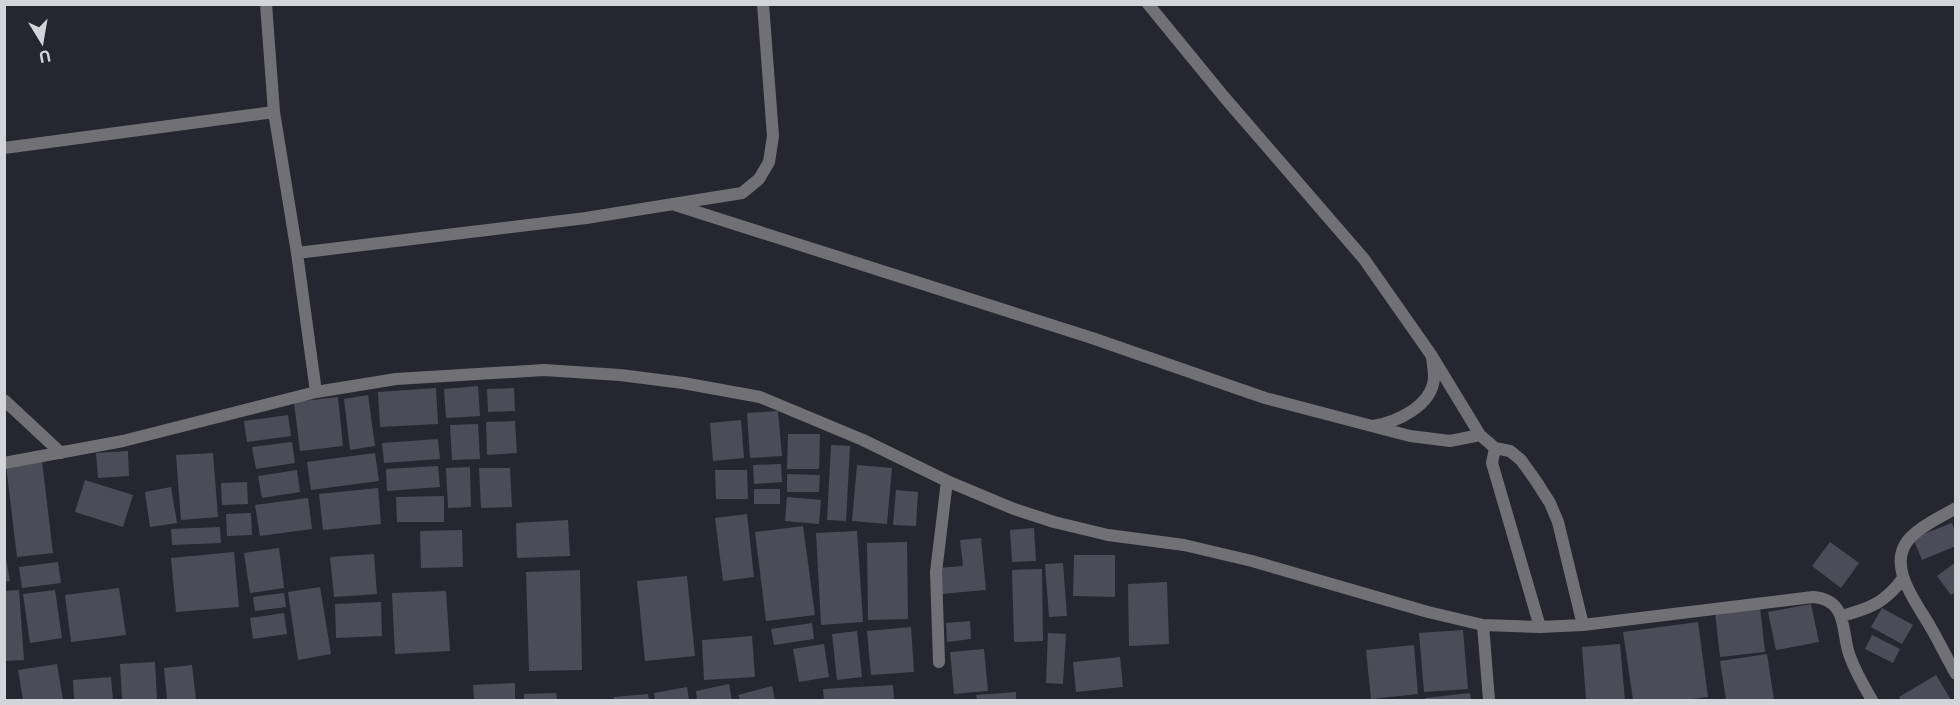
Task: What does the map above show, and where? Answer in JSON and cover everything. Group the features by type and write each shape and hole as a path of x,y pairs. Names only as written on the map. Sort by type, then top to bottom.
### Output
{"street":[{"path":"266,4 274,112 297,253 316,392"},
{"path":"297,253 586,218 742,193 759,179 769,162 773,136 763,4"},
{"path":"1148,4 1225,98 1364,259 1432,356 1480,435 1495,448 1510,451 1521,460 1550,502 1558,522 1583,625"},
{"path":"4,148 274,112"},
{"path":"672,204 1092,338 1265,398 1410,436 1450,441 1480,435"},
{"path":"1369,427 1386,424 1405,416 1421,403 1430,391 1434,378 1432,356"},
{"path":"4,463 123,441 316,392 396,379 544,370 683,383 760,397 863,440 947,481 1014,509 1054,522 1108,535 1184,545 1252,561 1428,612 1483,625 1540,627 1583,625 1813,597 1824,598 1833,604 1842,616 1848,651 1858,678 1872,700"},
{"path":"4,400 61,453"},
{"path":"1495,448 1492,463 1540,627"},
{"path":"939,662 936,572 947,481"},
{"path":"1956,508 1911,536 1903,549 1901,563 1903,578 1910,593 1956,674"},
{"path":"1842,616 1876,605 1892,593 1903,578"},
{"path":"1483,625 1489,700"}],"building":[{"path":"478,386 480,416 446,418 444,389"},
{"path":"436,388 438,424 380,427 378,392"},
{"path":"514,388 515,411 488,412 487,389"},
{"path":"368,395 375,446 350,450 344,399"},
{"path":"338,397 343,446 300,451 294,402"},
{"path":"778,411 782,456 750,458 747,413"},
{"path":"288,415 291,436 247,442 244,421"},
{"path":"741,420 744,458 713,461 710,423"},
{"path":"515,421 517,453 487,455 486,422"},
{"path":"478,424 480,459 452,460 450,425"},
{"path":"788,434 820,434 819,469 787,469"},
{"path":"438,439 440,459 384,463 382,443"},
{"path":"292,442 295,463 256,469 252,447"},
{"path":"831,445 850,446 846,521 827,520"},
{"path":"128,451 129,476 98,478 96,453"},
{"path":"213,453 218,517 181,520 176,455"},
{"path":"375,453 379,481 311,490 307,462"},
{"path":"42,461 53,553 17,557 6,465"},
{"path":"781,464 782,482 754,484 753,465"},
{"path":"857,465 892,468 887,524 852,521"},
{"path":"438,466 440,487 387,491 386,469"},
{"path":"470,467 471,507 448,508 446,468"},
{"path":"479,468 510,468 512,507 481,508"},
{"path":"297,470 300,492 262,498 258,476"},
{"path":"715,470 747,470 748,499 716,499"},
{"path":"787,474 820,475 819,492 787,492"},
{"path":"85,480 133,495 123,527 75,512"},
{"path":"247,482 248,504 222,505 221,483"},
{"path":"171,487 177,523 150,527 145,492"},
{"path":"378,488 381,524 323,530 319,494"},
{"path":"754,489 780,489 780,504 754,504"},
{"path":"896,490 918,492 916,526 893,525"},
{"path":"444,496 444,522 397,522 396,497"},
{"path":"787,497 821,500 819,524 785,521"},
{"path":"308,498 312,529 260,536 255,505"},
{"path":"251,513 252,535 227,536 226,514"},
{"path":"747,514 754,577 723,581 715,518"},
{"path":"568,520 570,556 517,558 516,523"},
{"path":"1952,523 1956,533 1956,546 1922,560 1913,538"},
{"path":"803,526 815,615 766,621 755,532"},
{"path":"220,527 221,543 172,545 171,529"},
{"path":"1034,528 1036,561 1012,562 1010,530"},
{"path":"462,530 463,567 421,568 420,531"},
{"path":"857,531 863,622 821,625 816,533"},
{"path":"981,538 986,590 941,594 939,568 963,566 960,540"},
{"path":"907,542 908,619 868,620 867,543"},
{"path":"1830,542 1859,563 1841,588 1812,566"},
{"path":"4,548 10,581 4,582"},
{"path":"279,548 284,588 250,593 244,553"},
{"path":"234,552 239,607 176,612 171,558"},
{"path":"374,554 377,594 334,597 330,557"},
{"path":"1074,555 1115,555 1115,597 1073,596"},
{"path":"58,562 61,583 22,588 19,567"},
{"path":"1956,562 1956,592 1951,595 1937,576"},
{"path":"1063,563 1067,616 1049,617 1045,564"},
{"path":"1042,569 1043,641 1014,642 1012,570"},
{"path":"580,570 582,670 529,671 526,572"},
{"path":"687,576 695,656 645,661 637,581"},
{"path":"1167,582 1169,644 1129,646 1128,584"},
{"path":"320,587 331,654 298,660 288,592"},
{"path":"119,588 126,635 71,642 65,595"},
{"path":"19,590 24,660 4,661 4,591"},
{"path":"55,590 62,638 30,643 23,594"},
{"path":"446,591 450,651 395,654 392,593"},
{"path":"284,593 286,607 255,611 253,597"},
{"path":"381,602 382,636 336,638 335,604"},
{"path":"1811,604 1819,642 1776,650 1768,612"},
{"path":"1760,607 1765,652 1720,657 1715,612"},
{"path":"1882,608 1913,625 1902,644 1871,627"},
{"path":"284,613 287,634 253,639 250,618"},
{"path":"970,621 971,639 947,642 946,623"},
{"path":"1698,622 1708,697 1684,700 1633,700 1623,632"},
{"path":"812,623 814,639 774,645 771,629"},
{"path":"911,627 914,672 871,675 867,631"},
{"path":"1463,630 1468,689 1424,692 1419,633"},
{"path":"857,631 862,677 837,680 832,634"},
{"path":"1048,633 1066,634 1063,684 1046,683"},
{"path":"1872,635 1900,649 1893,663 1865,649"},
{"path":"752,636 755,677 704,680 702,640"},
{"path":"824,644 829,677 799,682 793,649"},
{"path":"1620,644 1625,700 1586,700 1582,647"},
{"path":"1414,645 1418,694 1371,699 1366,650"},
{"path":"984,649 988,691 954,694 950,652"},
{"path":"1767,654 1774,700 1726,700 1720,661"},
{"path":"1120,657 1123,687 1076,692 1073,662"},
{"path":"155,662 157,700 122,700 120,664"},
{"path":"57,664 63,700 23,700 18,670"},
{"path":"192,665 196,700 167,700 164,668"},
{"path":"1936,675 1951,700 1901,700 1899,697"},
{"path":"111,677 113,700 74,700 73,680"},
{"path":"515,683 515,700 474,700 473,685"},
{"path":"729,684 732,700 697,700 696,691"},
{"path":"893,685 894,700 824,700 823,689"},
{"path":"772,686 775,700 740,700 738,695"},
{"path":"687,687 689,700 655,700 654,693"},
{"path":"1016,692 1016,700 977,700 976,695"},
{"path":"556,693 557,700 524,700 524,694"},
{"path":"1470,693 1471,700 1425,700 1425,698"},
{"path":"648,694 649,700 614,700 614,697"}]}
